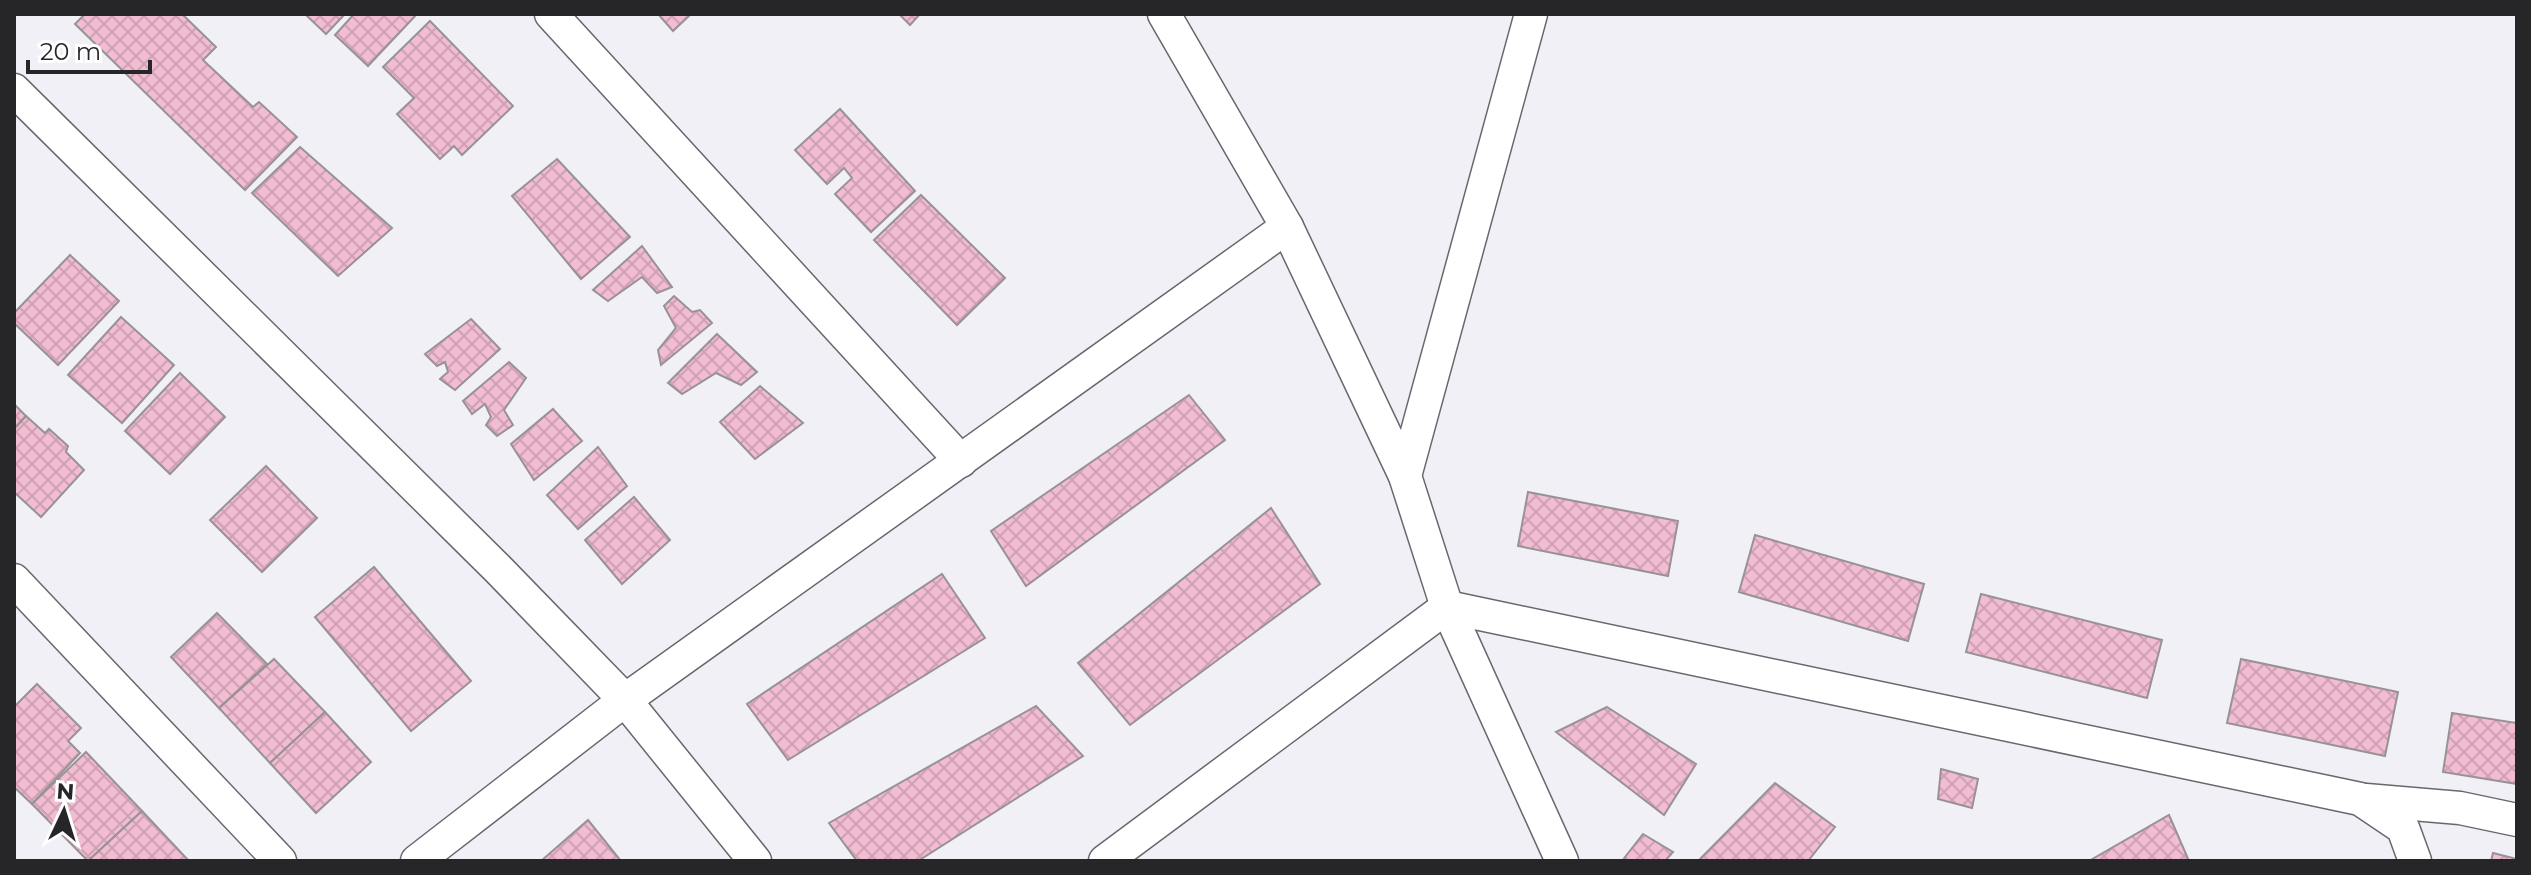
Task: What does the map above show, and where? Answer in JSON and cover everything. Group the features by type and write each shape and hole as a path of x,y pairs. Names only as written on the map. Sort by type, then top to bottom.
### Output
{"street":[{"path":"551,14 961,461"},
{"path":"1164,14 1174,26 1287,227 1405,476 1447,607 1562,861"},
{"path":"1405,476 1531,14"},
{"path":"14,90 498,569 625,700 755,861"},
{"path":"417,861 625,700 1287,227"},
{"path":"14,580 280,861"},
{"path":"1105,861 1447,607 2360,799 2460,808 2517,820"},
{"path":"2360,799 2403,828 2415,861"}],"building":[{"path":"85,14 182,14 216,47 203,60 253,107 259,102 297,137 245,190 75,24"},
{"path":"305,14 345,14 326,34"},
{"path":"354,14 417,14 368,66 335,35"},
{"path":"658,14 691,14 673,31"},
{"path":"899,14 920,14 910,25"},
{"path":"430,21 513,106 462,155 454,146 440,159 397,114 414,98 383,67"},
{"path":"840,109 915,191 871,232 835,194 852,178 844,168 827,184 795,150"},
{"path":"300,147 392,228 338,276 252,193"},
{"path":"557,159 630,237 581,279 512,196"},
{"path":"921,195 1005,278 957,325 874,240"},
{"path":"642,246 672,287 657,293 642,277 608,301 593,290"},
{"path":"70,255 119,301 58,365 14,323 14,313"},
{"path":"674,296 692,312 700,310 712,323 661,365 658,350 676,328 664,306"},
{"path":"121,317 174,365 122,423 68,375"},
{"path":"471,319 500,349 455,390 440,379 448,372 445,362 437,366 425,354"},
{"path":"717,334 757,372 741,385 716,373 682,394 668,383"},
{"path":"509,362 526,378 504,410 513,425 497,436 486,425 491,417 485,404 472,414 463,401"},
{"path":"180,373 225,417 170,474 125,431"},
{"path":"760,386 803,423 755,459 720,422"},
{"path":"1189,395 1225,440 1026,586 991,531"},
{"path":"14,404 26,416 14,429"},
{"path":"553,409 582,441 534,480 511,444"},
{"path":"26,416 45,433 49,429 68,446 66,452 84,470 41,517 14,492 14,429"},
{"path":"598,447 627,486 578,529 547,495"},
{"path":"266,466 317,518 262,572 210,520"},
{"path":"1528,492 1678,521 1668,576 1518,546"},
{"path":"634,497 670,540 622,584 585,540"},
{"path":"1271,508 1320,584 1130,725 1078,663"},
{"path":"1755,535 1924,584 1908,641 1739,592"},
{"path":"374,567 471,681 411,731 315,617"},
{"path":"942,574 985,638 788,760 747,704"},
{"path":"1981,594 2162,640 2147,698 1966,652"},
{"path":"217,613 267,664 219,708 171,657"},
{"path":"274,659 325,712 270,763 219,708"},
{"path":"2241,659 2398,692 2385,756 2227,723"},
{"path":"37,684 81,728 68,741 80,753 32,804 14,787 14,707"},
{"path":"1036,706 1083,756 918,861 857,861 829,823"},
{"path":"1607,707 1696,764 1664,815 1556,732"},
{"path":"325,712 371,762 316,813 270,763"},
{"path":"2452,713 2517,723 2517,784 2443,772"},
{"path":"86,752 142,811 88,861 32,804"},
{"path":"1941,769 1978,779 1972,808 1938,799"},
{"path":"1775,783 1835,827 1808,861 1698,861"},
{"path":"142,811 189,861 88,861"},
{"path":"2169,815 2189,861 2089,861"},
{"path":"588,820 621,861 541,861"},
{"path":"1643,834 1673,852 1665,861 1622,861"},
{"path":"2493,853 2517,859 2517,861 2491,861"}]}
